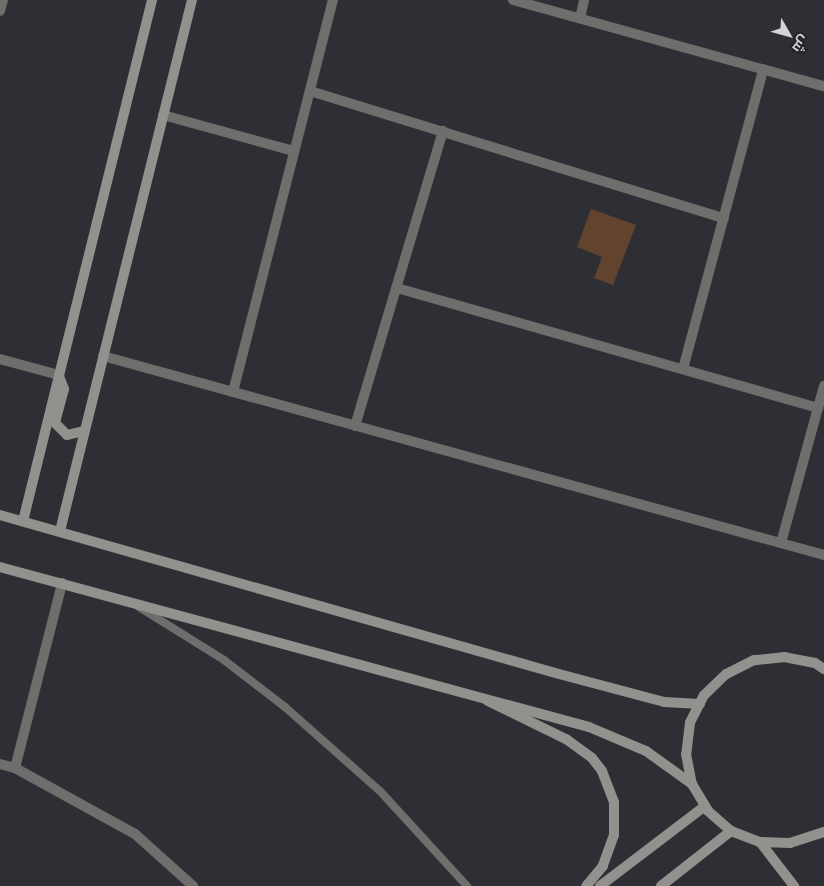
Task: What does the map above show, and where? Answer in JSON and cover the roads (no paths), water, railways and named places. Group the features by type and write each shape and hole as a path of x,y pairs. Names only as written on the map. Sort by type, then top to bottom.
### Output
{"main road":[{"path":"23,521 152,0"},
{"path":"60,531 192,0"},
{"path":"59,375 64,389 55,422 67,435 85,431"},
{"path":"0,515 568,677 664,702 700,704"},
{"path":"0,567 476,695 621,739 646,751 692,784"},
{"path":"824,669 815,663 785,657 754,660 726,674 700,704 690,723 686,754 692,784 705,806 731,830 760,842 790,843 824,832"},
{"path":"476,695 566,739 592,758 602,771 614,802 614,835 603,866 586,886"},
{"path":"600,886 705,806"},
{"path":"661,886 731,830"},
{"path":"760,842 794,886"}],"street":[{"path":"0,11 3,0"},
{"path":"233,392 332,0"},
{"path":"513,0 824,86"},
{"path":"580,18 584,0"},
{"path":"683,369 763,70"},
{"path":"310,91 724,218"},
{"path":"164,115 294,151"},
{"path":"355,426 442,132"},
{"path":"397,288 818,408"},
{"path":"104,356 781,544 824,554"},
{"path":"0,359 59,375"},
{"path":"781,544 824,386"},
{"path":"15,768 62,583"},
{"path":"0,764 15,768 135,834 193,886"}],"lane":[{"path":"133,602 224,660 286,707 380,792 467,886"}]}
